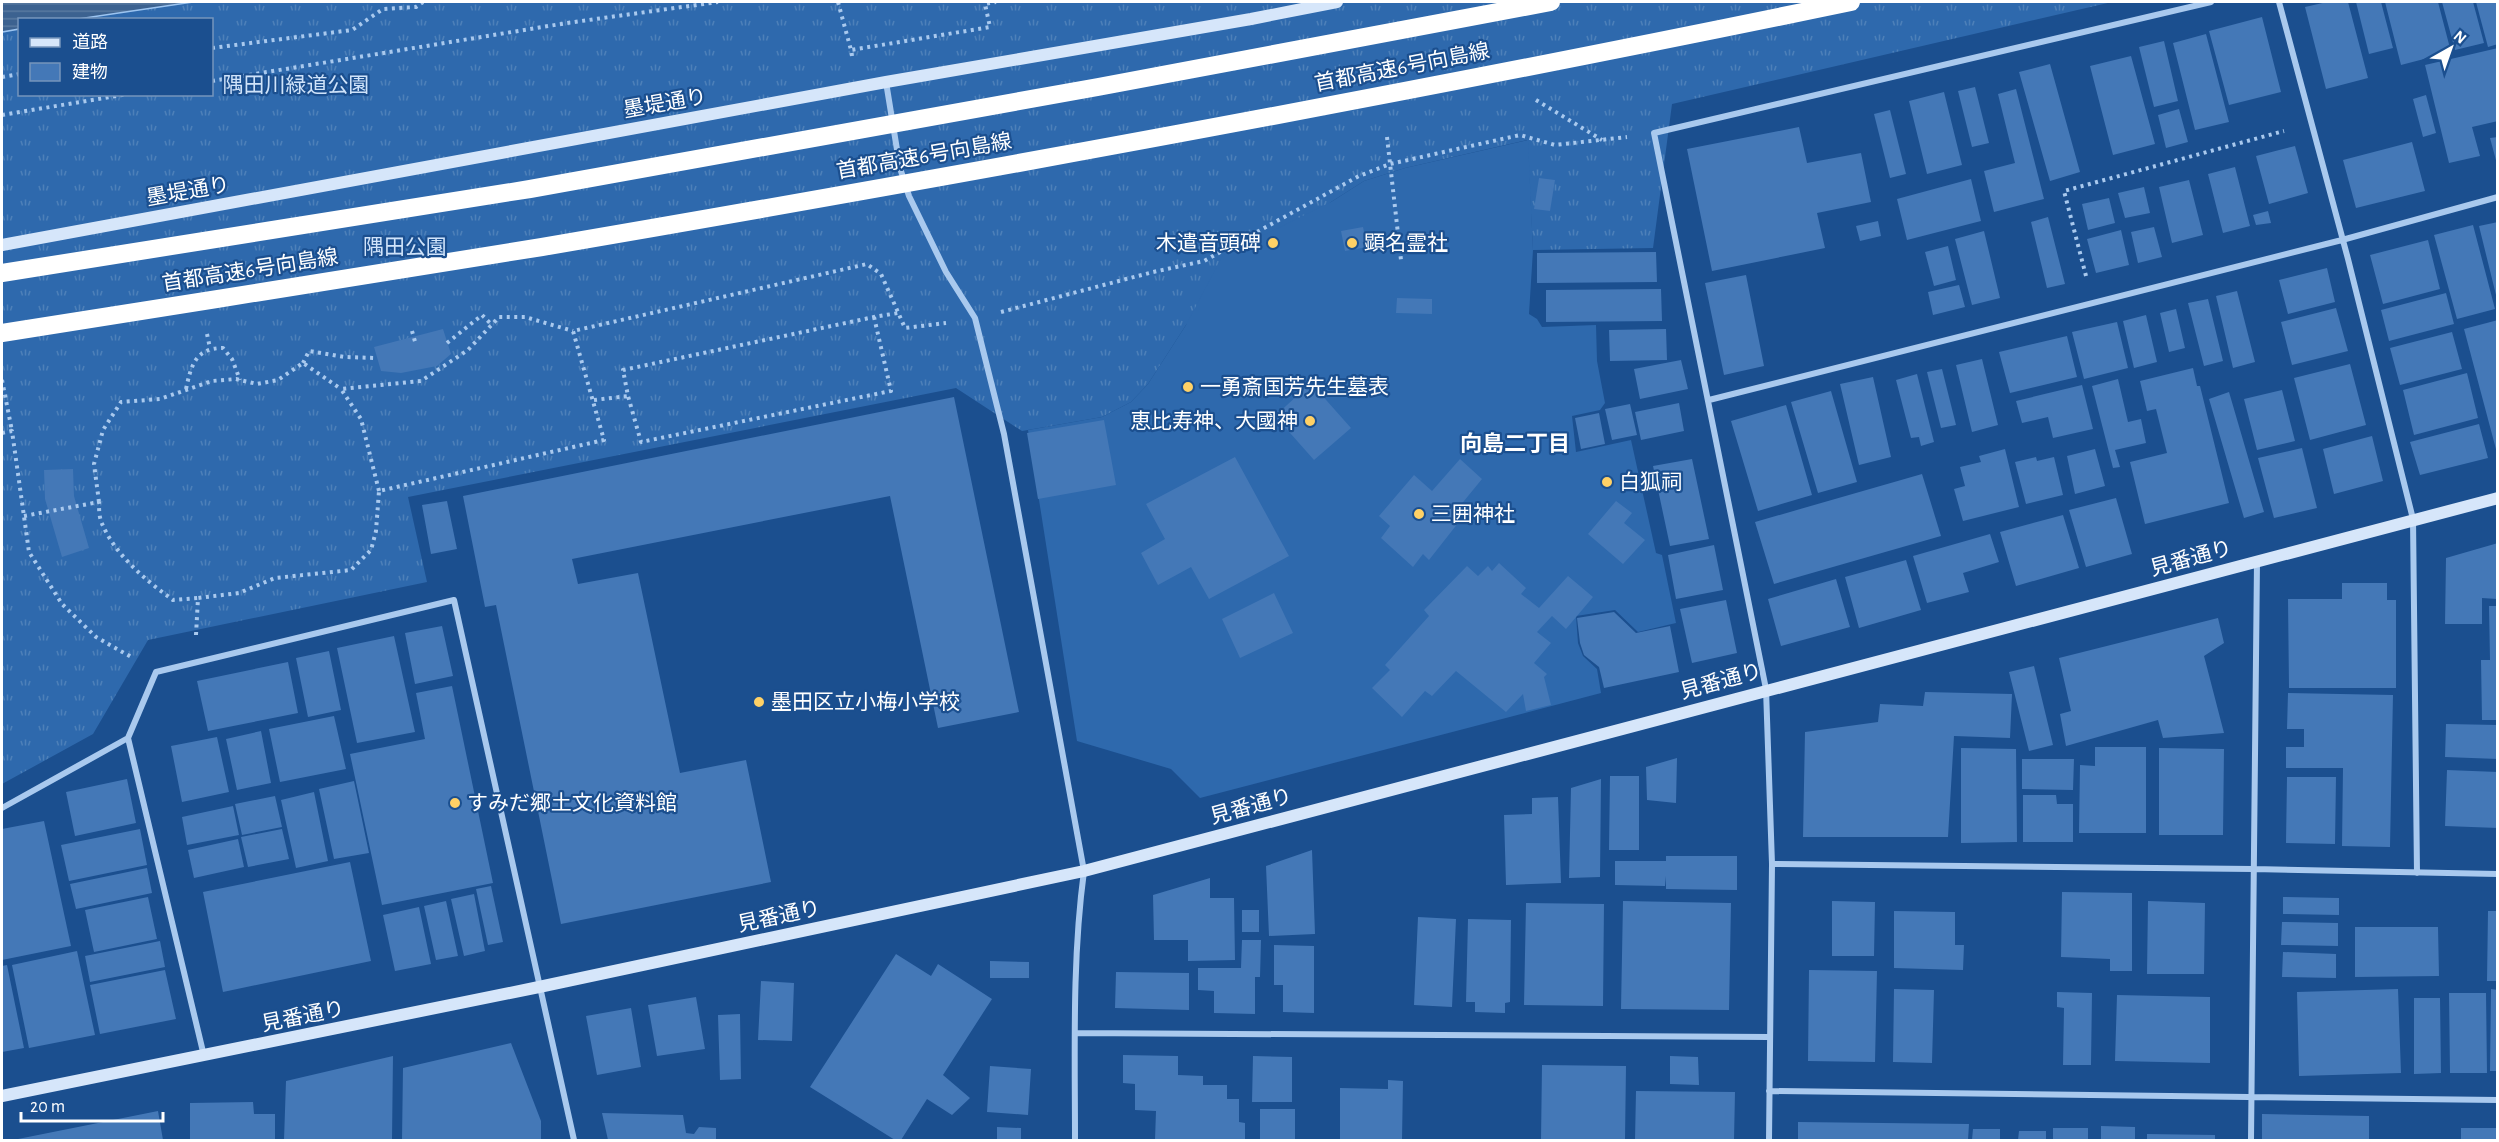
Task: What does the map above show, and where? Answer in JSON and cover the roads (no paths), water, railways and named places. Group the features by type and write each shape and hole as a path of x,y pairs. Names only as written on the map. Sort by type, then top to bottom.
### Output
{"highway":[{"name":"首都高速6号向島線","path":"2,273 542,187 1098,87 1551,2"},
{"name":"首都高速6号向島線","path":"2,333 541,247 1094,149 1851,2"}],"street":[{"name":"墨堤通り","path":"2,245 886,82 1337,2"},
{"path":"1769,1140 1772,864 1766,689 1654,133 2211,2"},
{"path":"2278,2 2413,519 2417,873"},
{"path":"886,82 900,168 909,195 946,272 975,318 1004,434 1084,871 1080,907 1075,1033 1075,1140"},
{"path":"1709,400 2342,240 2498,197"},
{"name":"見番通り","path":"2,1096 539,987 1084,871 1766,689 2498,498"},
{"path":"2251,1140 2257,561"},
{"path":"204,1056 128,738 156,672 454,600 574,1140"},
{"path":"2,808 128,738"},
{"path":"1772,864 2253,868 2498,874"},
{"path":"1075,1033 1769,1037"},
{"path":"1769,1091 2498,1100"}],"place":[{"name":"木遣音頭碑","path":"1273,243"},
{"name":"顕名霊社","path":"1352,243"},
{"name":"一勇斎国芳先生墓表","path":"1188,387"},
{"name":"恵比寿神、大國神","path":"1310,421"},
{"name":"白狐祠","path":"1607,482"},
{"name":"三囲神社","path":"1419,514"},
{"name":"墨田区立小梅小学校","path":"759,702"},
{"name":"すみだ郷土文化資料館","path":"455,803"}],"district":[{"name":"向島二丁目","path":"1515,443"}],"park label":[{"name":"隅田川緑道公園","path":"296,85"},
{"name":"隅田公園","path":"405,247"}]}
